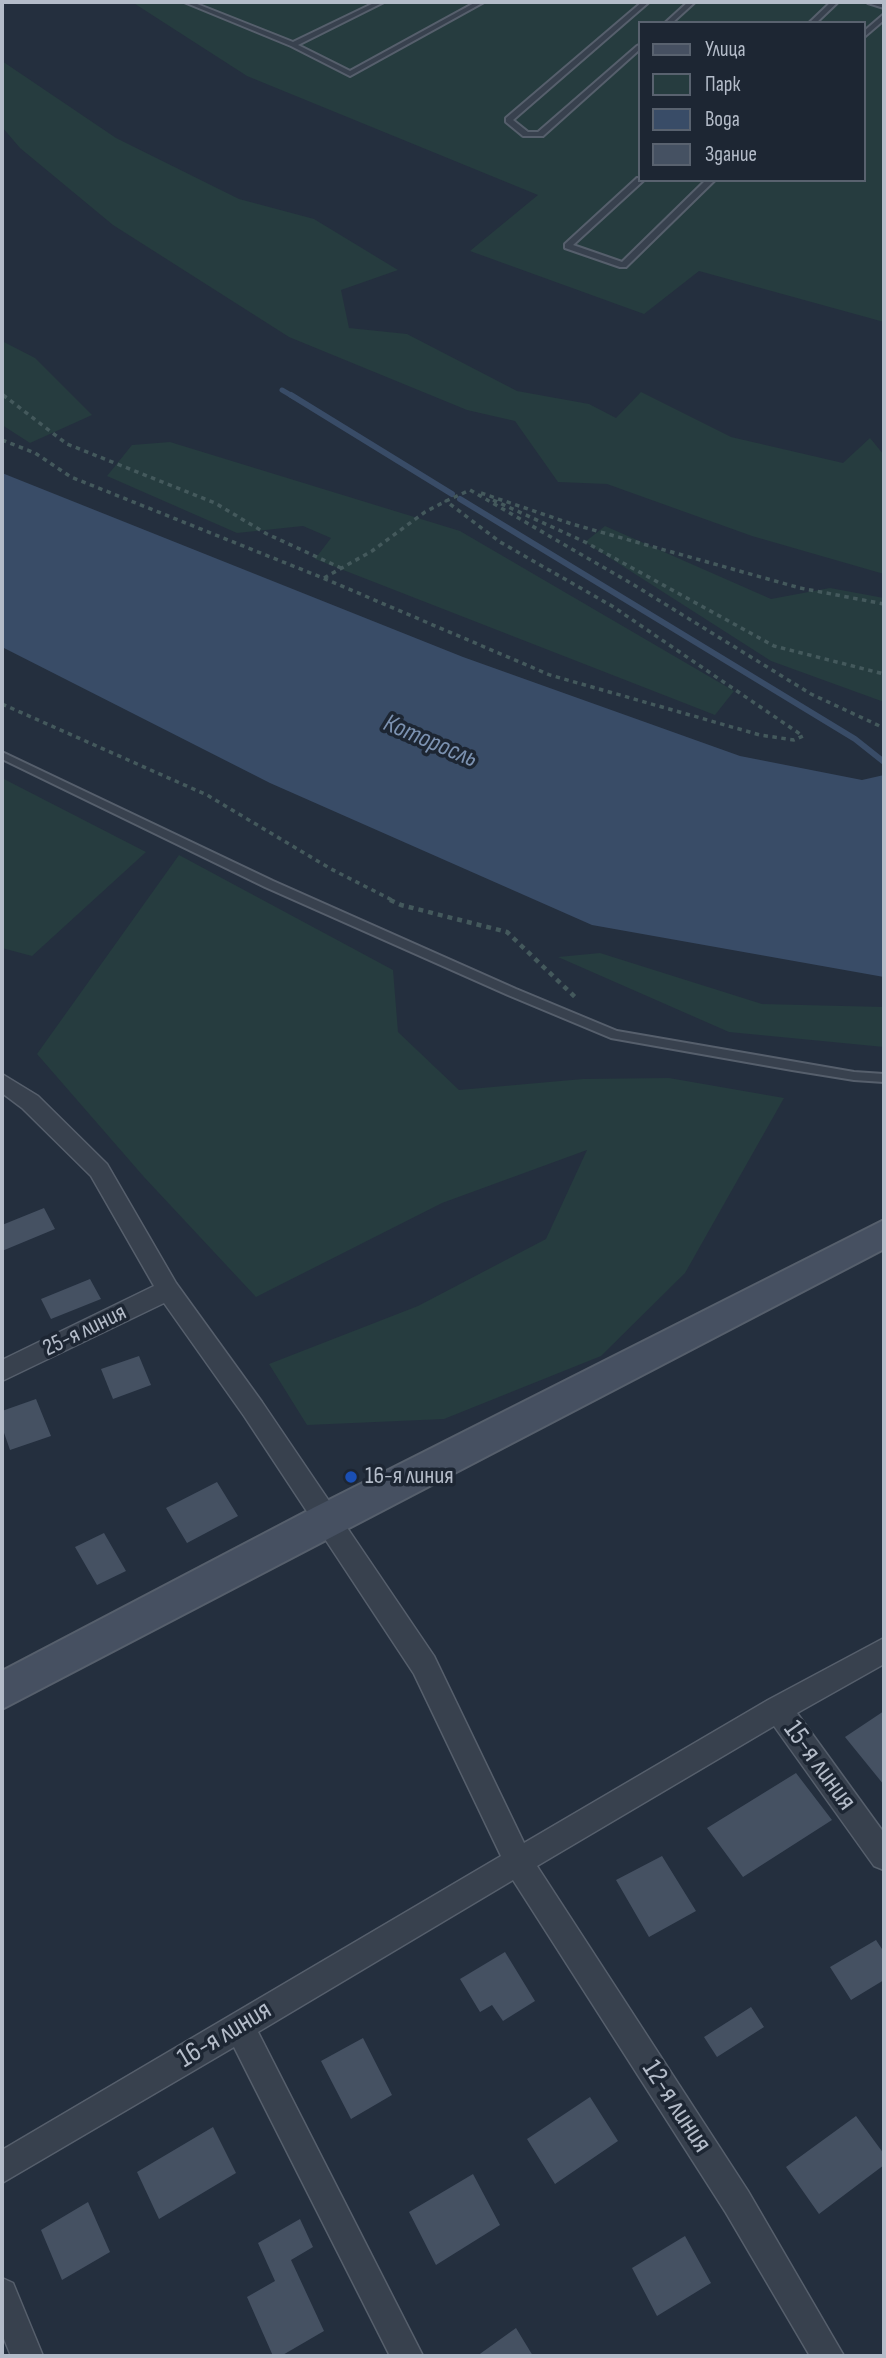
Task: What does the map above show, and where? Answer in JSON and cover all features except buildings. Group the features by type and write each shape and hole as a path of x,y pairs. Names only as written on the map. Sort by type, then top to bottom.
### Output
{"street":[{"name":"12-я линия","path":"2,1082 30,1102 99,1170 168,1290 253,1409 425,1665 518,1862 737,2202 828,2356"},
{"path":"2,1691 328,1519 884,1233"},
{"name":"25-я линия","path":"2,1371 168,1290"},
{"name":"16-я линия","path":"2,2167 778,1709 884,1650"},
{"name":"15-я линия","path":"778,1709 884,1856"},
{"path":"239,2026 407,2356"},
{"path":"2,2294 27,2356"}],"lane":[{"path":"187,2 293,45 350,74 481,2"},
{"path":"293,45 381,2"},
{"path":"638,48 540,134 526,134 509,120 646,2"},
{"path":"670,21 692,2"},
{"path":"814,21 835,2"},
{"path":"870,2 884,6"},
{"path":"865,34 884,16"},
{"path":"638,182 568,246 623,265 709,182"},
{"path":"2,755 269,884 615,1035 792,1066 884,1078"}],"path":[{"path":"2,395 16,403 66,444 215,503 267,534 341,568"},
{"path":"2,440 35,453 71,477 323,578 550,675 760,735 794,740 803,736 612,606 500,542 446,501"},
{"path":"323,578 372,551 425,512 470,490 572,524 729,566 800,589 884,604"},
{"path":"470,490 585,542 775,646 884,674"},
{"path":"470,490 634,585 811,694 884,728"},
{"path":"2,704 207,795 331,869 401,905 507,932 615,1035"}],"green space":[{"path":"132,2 884,2 884,322 699,271 644,314 470,251 538,195 247,76"},
{"path":"2,61 116,138 239,199 314,219 398,270 341,290 349,328 407,334 517,391 589,404 616,418 641,392 731,437 843,463 870,438 884,455 884,574 752,536 607,484 558,482 515,421 467,410 289,337 113,225 20,148 2,127"},
{"path":"2,341 35,358 92,415 30,443 2,425"},
{"path":"170,442 460,531 734,691 715,715 315,559 331,538 303,526 237,533 107,476 132,445"},
{"path":"605,526 771,599 830,588 884,598 884,702 771,661 585,542"},
{"path":"2,778 146,852 32,956 2,948"},
{"path":"179,855 393,970 398,1032 459,1090 583,1079 669,1078 784,1098 685,1273 601,1356 444,1419 307,1425 269,1364 418,1306 546,1239 587,1150 442,1203 256,1297 144,1177 37,1054"},
{"path":"600,953 762,1004 884,1007 884,1047 729,1032 558,957"}],"water":[{"name":"Которосль","path":"2,473 463,657 740,756 862,780 884,775 884,977 592,925 270,783 2,647"}],"waterway":[{"path":"282,390 294,397"},
{"path":"291,395 452,494"},
{"path":"460,499 855,739 884,762"}],"place":[{"name":"16-я линия","path":"351,1477"}]}
